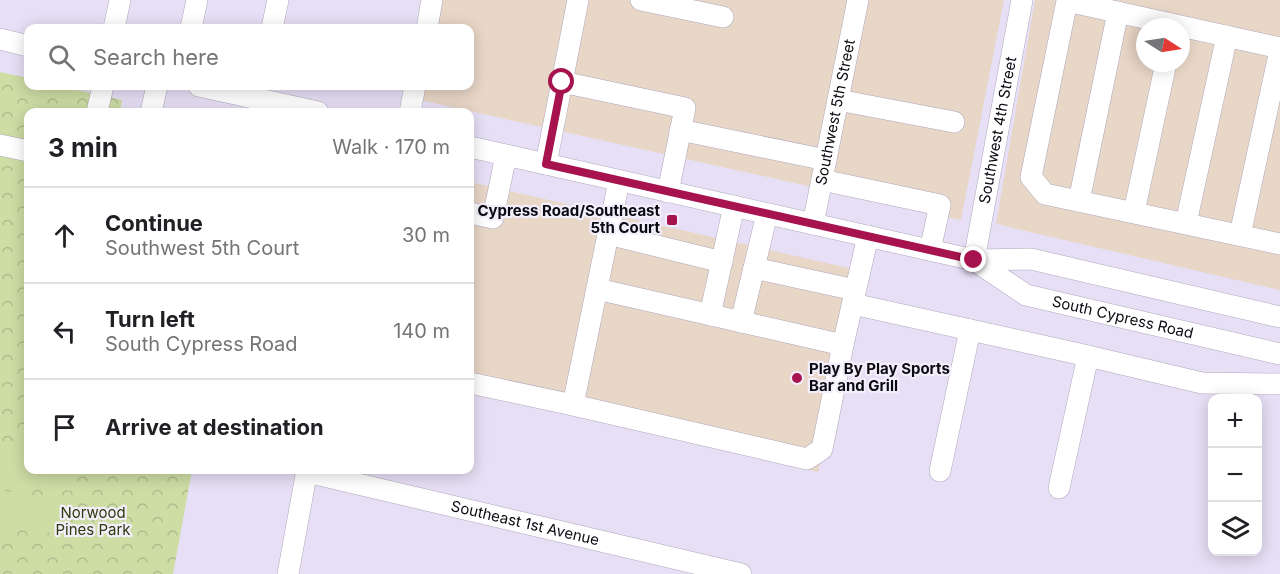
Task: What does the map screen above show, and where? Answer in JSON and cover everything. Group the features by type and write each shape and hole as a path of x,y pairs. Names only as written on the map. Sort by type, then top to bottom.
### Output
{"street":[{"path":"115,24 120,0"},
{"path":"192,24 197,0"},
{"path":"273,24 278,0"},
{"path":"428,24 432,0"},
{"path":"546,164 578,0"},
{"path":"641,0 723,17"},
{"name":"Southwest 5th Street","path":"813,224 858,0"},
{"name":"Southwest 4th Street","path":"974,260 1022,0"},
{"path":"1142,18 1065,0 1031,177 1045,194 1280,244"},
{"path":"1079,201 1118,12"},
{"path":"1190,29 1280,49 1240,235"},
{"path":"1186,223 1227,36"},
{"path":"0,39 24,45"},
{"path":"1134,212 1164,72"},
{"path":"562,82 686,108 668,192"},
{"path":"98,108 102,90"},
{"path":"153,108 156,90"},
{"path":"207,90 232,103 260,92 306,108"},
{"path":"411,108 414,90"},
{"path":"838,100 954,122"},
{"path":"680,130 940,205 930,250"},
{"path":"0,145 24,150"},
{"name":"South Cypress Road","path":"474,148 974,260 1031,259 1280,316"},
{"path":"474,214 494,218 506,155"},
{"path":"573,405 619,181"},
{"path":"711,315 734,206"},
{"path":"741,322 767,214"},
{"path":"608,234 722,262"},
{"path":"474,384 807,459 822,449 868,236"},
{"name":"South Cypress Road","path":"974,260 1026,295 1280,354"},
{"path":"754,268 970,330 1202,383 1280,384"},
{"path":"597,290 843,345"},
{"path":"940,471 970,330"},
{"path":"1059,488 1088,356"},
{"path":"288,574 306,474"},
{"name":"Southeast 1st Avenue","path":"320,474 741,574"}],"shaded area":[{"path":"440,0 1004,0 961,220 474,112 474,108 456,108 420,100 422,90 474,90 474,24 436,24"},
{"path":"1035,0 1280,0 1280,290 996,224"},
{"path":"474,183 866,272 818,472 474,387"}],"green space":[{"name":"Norwood Pines Park","path":"0,72 24,77 24,90 77,90 122,100 121,108 24,108 24,474 191,474 173,574 0,574"},
{"path":"3,446 24,449 24,474 73,474 70,491 0,478"},
{"path":"0,490 68,502 62,535 0,524"}],"place":[{"name":"Cypress Road/Southeast 5th Court","path":"672,220"},
{"name":"Play By Play Sports Bar and Grill","path":"797,378"}],"route":[{"path":"562,82 546,164 974,260"}]}
